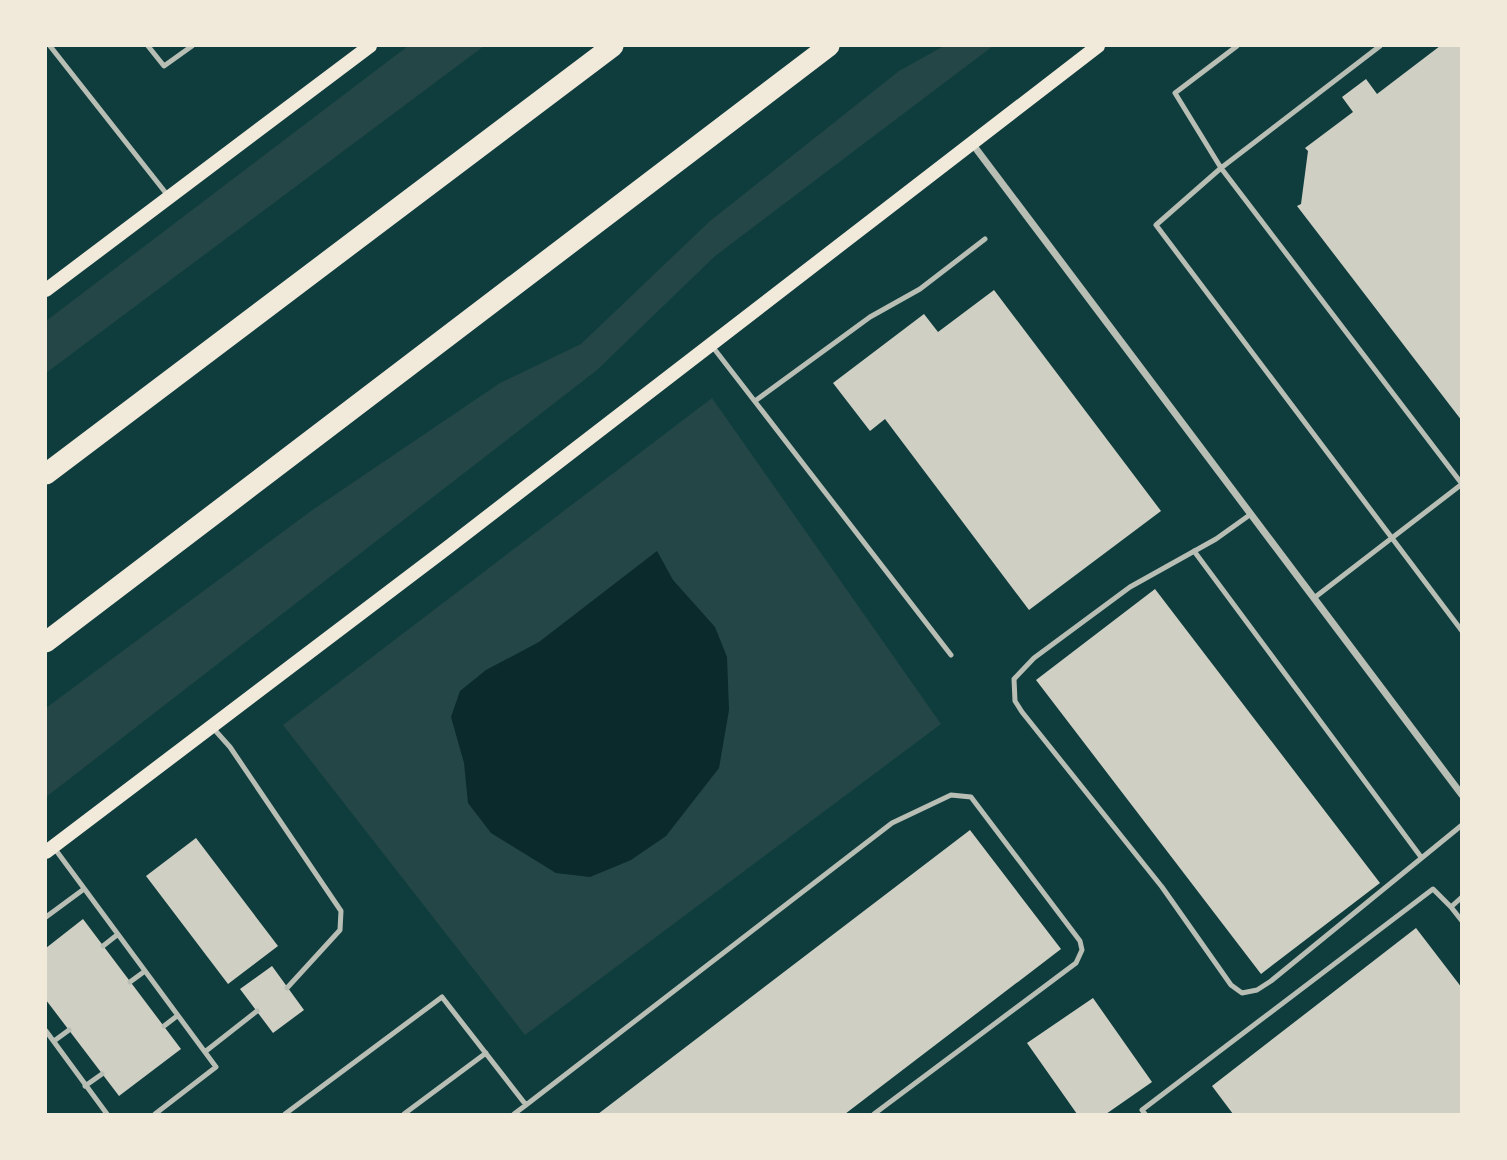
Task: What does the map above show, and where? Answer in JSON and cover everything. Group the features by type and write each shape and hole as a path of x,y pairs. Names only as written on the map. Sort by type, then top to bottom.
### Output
{"highway":[{"path":"46,474 613,46"},
{"path":"46,642 829,46"}],"main road":[{"path":"46,290 370,46"},
{"path":"49,849 1098,46"}],"street":[{"path":"971,142 1461,795"}],"lane":[{"path":"50,46 170,197"},
{"path":"148,46 164,66 192,46"},
{"path":"1237,46 1175,93 1221,167 1461,484 1314,598"},
{"path":"1380,46 1221,167 1156,225 1461,631"},
{"path":"755,401 870,317 919,289 985,239"},
{"path":"710,344 951,655"},
{"path":"1251,514 1194,551 1130,587 1022,670 1014,679 1013,688 1015,701 1022,712 1162,887 1231,985 1242,993 1257,990 1271,981 1461,825"},
{"path":"1194,551 1421,857"},
{"path":"211,726 230,747 341,911 340,930 287,988"},
{"path":"514,1115 631,1021 892,823 951,795 971,797 1080,941 1082,950 1076,962 874,1115"},
{"path":"49,849 84,889 216,1067 155,1115"},
{"path":"46,917 84,889"},
{"path":"1145,1115 1142,1110 1433,889 1461,921"},
{"path":"1451,907 1461,897"},
{"path":"103,946 117,935"},
{"path":"130,982 145,971"},
{"path":"285,1115 442,997 526,1105"},
{"path":"206,1051 257,1011"},
{"path":"164,1026 177,1016"},
{"path":"54,1041 69,1030"},
{"path":"46,1031 107,1115"},
{"path":"404,1115 486,1053"},
{"path":"85,1086 102,1074"}],"shaded area":[{"path":"408,46 484,46 46,373 46,321"},
{"path":"944,46 993,46 715,256 597,370 46,797 46,708 311,511 500,383 581,344 710,221 899,71"},
{"path":"712,398 941,724 525,1035 283,725"},
{"path":"657,551 673,580 715,627 727,657 729,710 719,768 666,836 631,860 590,877 556,873 491,833 468,803 464,763 451,717 460,691 486,670 539,642"}],"building":[{"path":"1440,46 1462,46 1462,421 1297,206 1301,204 1308,151 1305,148 1353,112 1342,97 1366,79 1377,94"},
{"path":"994,290 1161,511 1029,610 885,419 870,431 833,383 924,314 938,332"},
{"path":"1155,589 1380,883 1261,974 1036,680"},
{"path":"970,830 1061,949 845,1114 598,1114"},
{"path":"196,838 278,946 228,984 146,876"},
{"path":"83,919 181,1049 119,1096 46,1000 46,948"},
{"path":"1416,928 1462,988 1462,1114 1233,1114 1212,1086"},
{"path":"272,966 304,1010 273,1033 240,989"},
{"path":"1093,998 1152,1082 1106,1114 1077,1114 1027,1043"}]}
